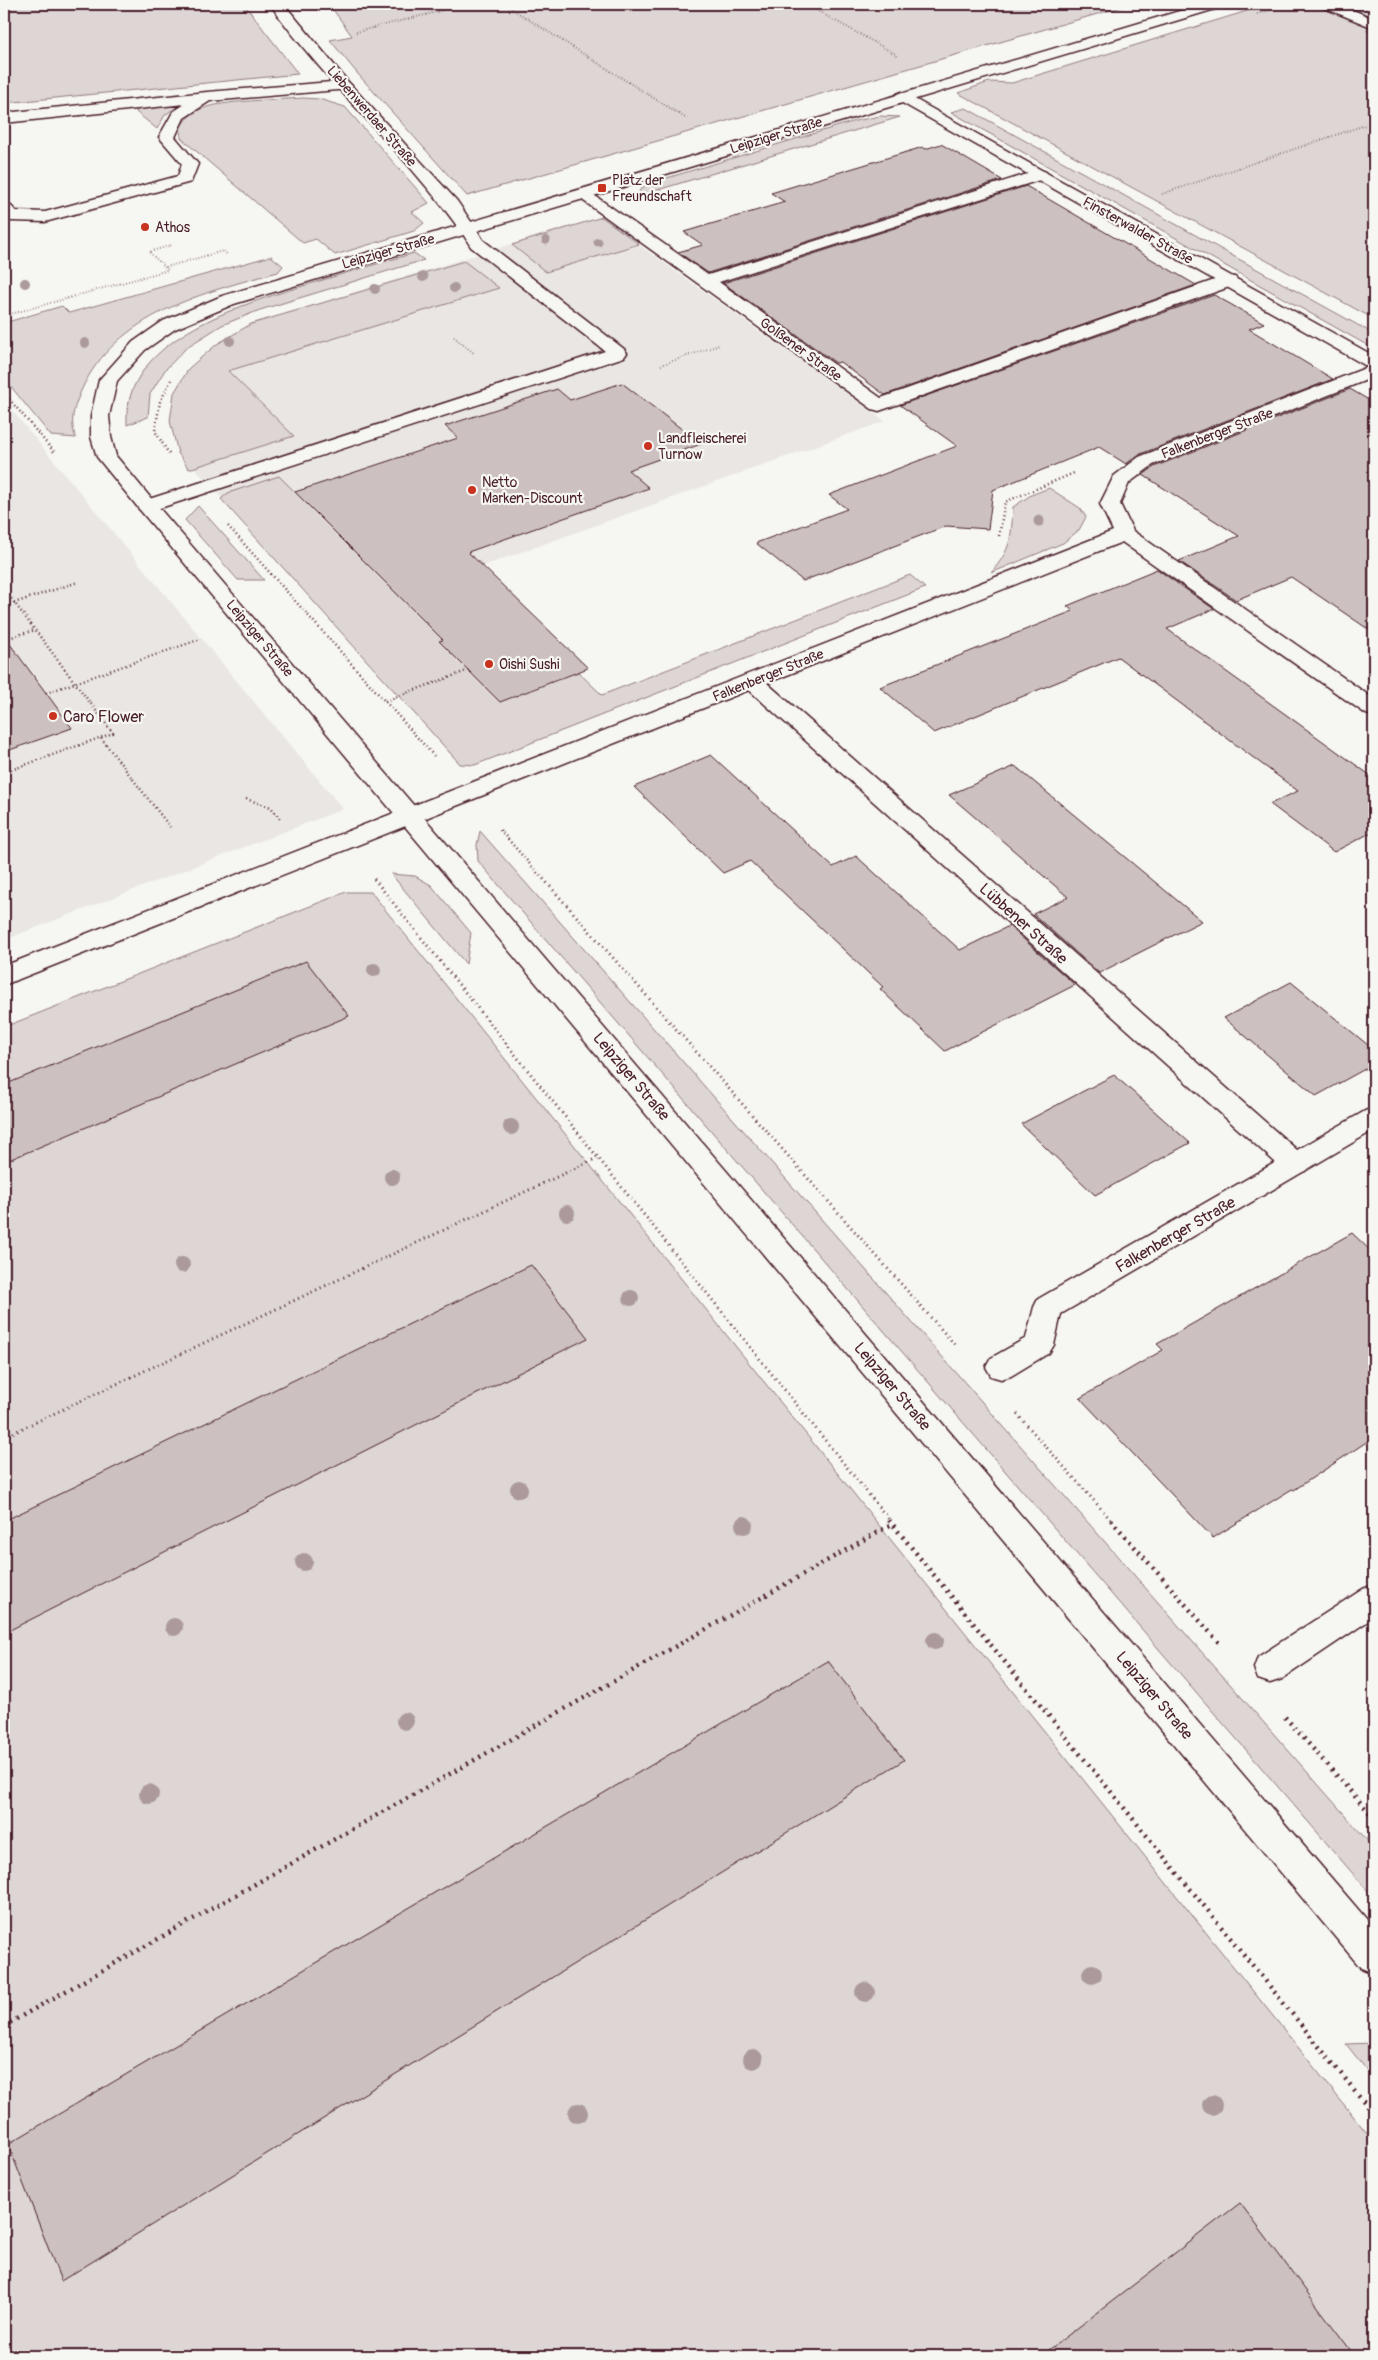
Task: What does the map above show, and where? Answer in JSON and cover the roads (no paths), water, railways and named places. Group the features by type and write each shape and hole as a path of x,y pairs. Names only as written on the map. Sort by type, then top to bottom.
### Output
{"street":[{"name":"Liebenwerdaer Straße","path":"147,506 618,353 477,243 451,205 344,86 277,4"},
{"name":"Leipziger Straße","path":"1217,4 902,97 468,229 314,272 228,300 170,326 139,346 108,380 100,416 102,437 107,457 147,506 412,816 1374,1955"},
{"path":"1327,4 1374,24"},
{"path":"4,118 207,97 344,86"},
{"path":"4,209 11,216 45,217 185,179 190,164 167,137 178,115 207,97"},
{"name":"Finsterwalder Straße","path":"902,97 1374,363"},
{"path":"582,194 706,281 1040,175"},
{"name":"Golßener Straße","path":"706,281 879,405 1229,281"},
{"name":"Falkenberger Straße","path":"1374,371 1146,461 1121,480 1110,504 1124,534 1374,710"},
{"name":"Falkenberger Straße","path":"412,816 1124,534"},
{"name":"Lübbener Straße","path":"753,682 1296,1164"},
{"path":"4,976 412,816"},
{"name":"Falkenberger Straße","path":"1001,1367 1039,1345 1048,1307 1374,1118"},
{"path":"1270,1668 1374,1599"}],"place":[{"name":"Platz der Freundschaft","path":"602,188"},
{"name":"Athos","path":"145,227"},
{"name":"Landfleischerei Turnow","path":"648,446"},
{"name":"Netto Marken-Discount","path":"472,490"},
{"name":"Oishi Sushi","path":"489,664"},
{"name":"Caro Flower","path":"53,716"}]}
